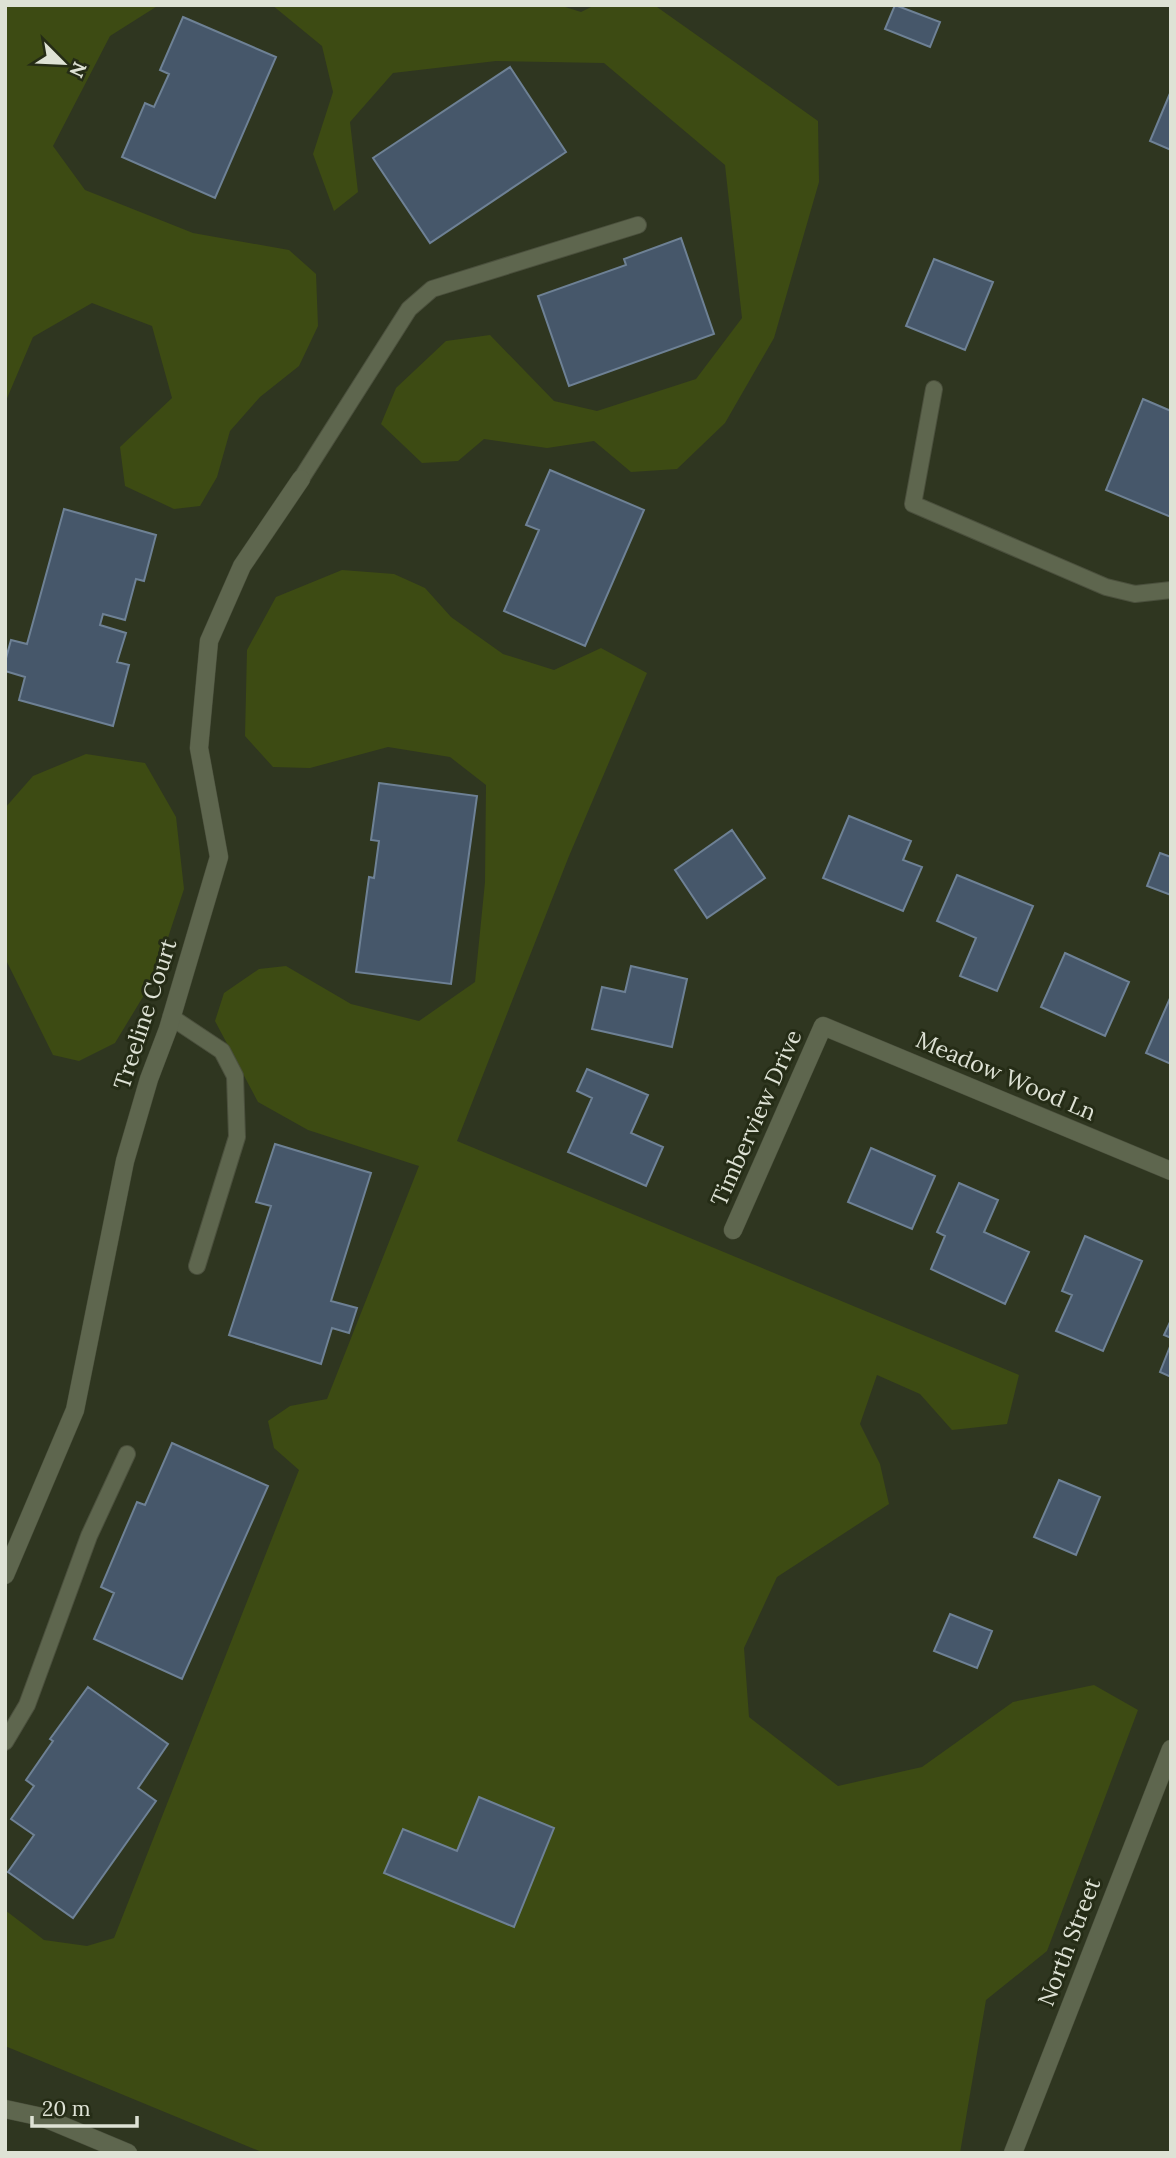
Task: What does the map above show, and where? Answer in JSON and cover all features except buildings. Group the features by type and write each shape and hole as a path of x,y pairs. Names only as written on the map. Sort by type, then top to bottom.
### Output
{"street":[{"name":"Treeline Court","path":"5,1574 75,1410 125,1161 219,857 198,748 209,641 242,566 301,479"},
{"name":"Meadow Wood Ln","path":"823,1026 1171,1171"},
{"name":"Timberview Drive","path":"733,1230 823,1026"},
{"name":"North Street","path":"1013,2153 1171,1749"},
{"path":"5,2109 42,2118 128,2153"}],"lane":[{"path":"301,479 409,309 432,289 638,225"},
{"path":"934,388 914,504 1106,587 1135,594 1171,590"},
{"path":"171,1017 222,1051 235,1076 237,1137 197,1266"},
{"path":"5,1742 27,1705 89,1535 127,1454"}],"green space":[{"path":"5,5 159,5 110,36 53,146 85,190 193,233 289,250 316,274 318,326 299,366 260,397 230,431 217,477 200,506 174,509 125,486 120,447 172,398 152,326 92,303 33,337 5,403"},
{"path":"272,5 559,5 581,12 595,5 651,5 818,121 819,182 774,338 725,423 677,469 631,472 594,441 547,448 484,439 458,461 422,463 381,424 396,388 446,341 490,335 554,401 597,411 696,379 742,318 725,165 604,63 496,61 393,73 350,122 358,192 334,211 313,154 333,92 322,46"},
{"path":"342,570 394,574 425,588 451,617 503,654 554,670 601,648 647,673 569,856 457,1141 1019,1375 1007,1424 952,1430 920,1394 877,1375 860,1424 880,1464 889,1504 777,1577 744,1648 749,1717 838,1786 922,1767 1013,1702 1094,1685 1138,1710 1047,1951 986,2000 960,2153 264,2153 5,2046 5,1910 44,1940 87,1946 114,1938 299,1470 274,1448 268,1421 290,1406 327,1399 419,1166 308,1130 258,1102 215,1021 224,993 259,969 286,966 351,1004 419,1021 475,982 485,882 486,785 450,757 388,747 310,768 273,767 245,736 247,650 276,597"},
{"path":"86,754 145,763 176,817 184,889 155,977 115,1043 79,1061 53,1055 5,958 5,808 33,776"}]}
